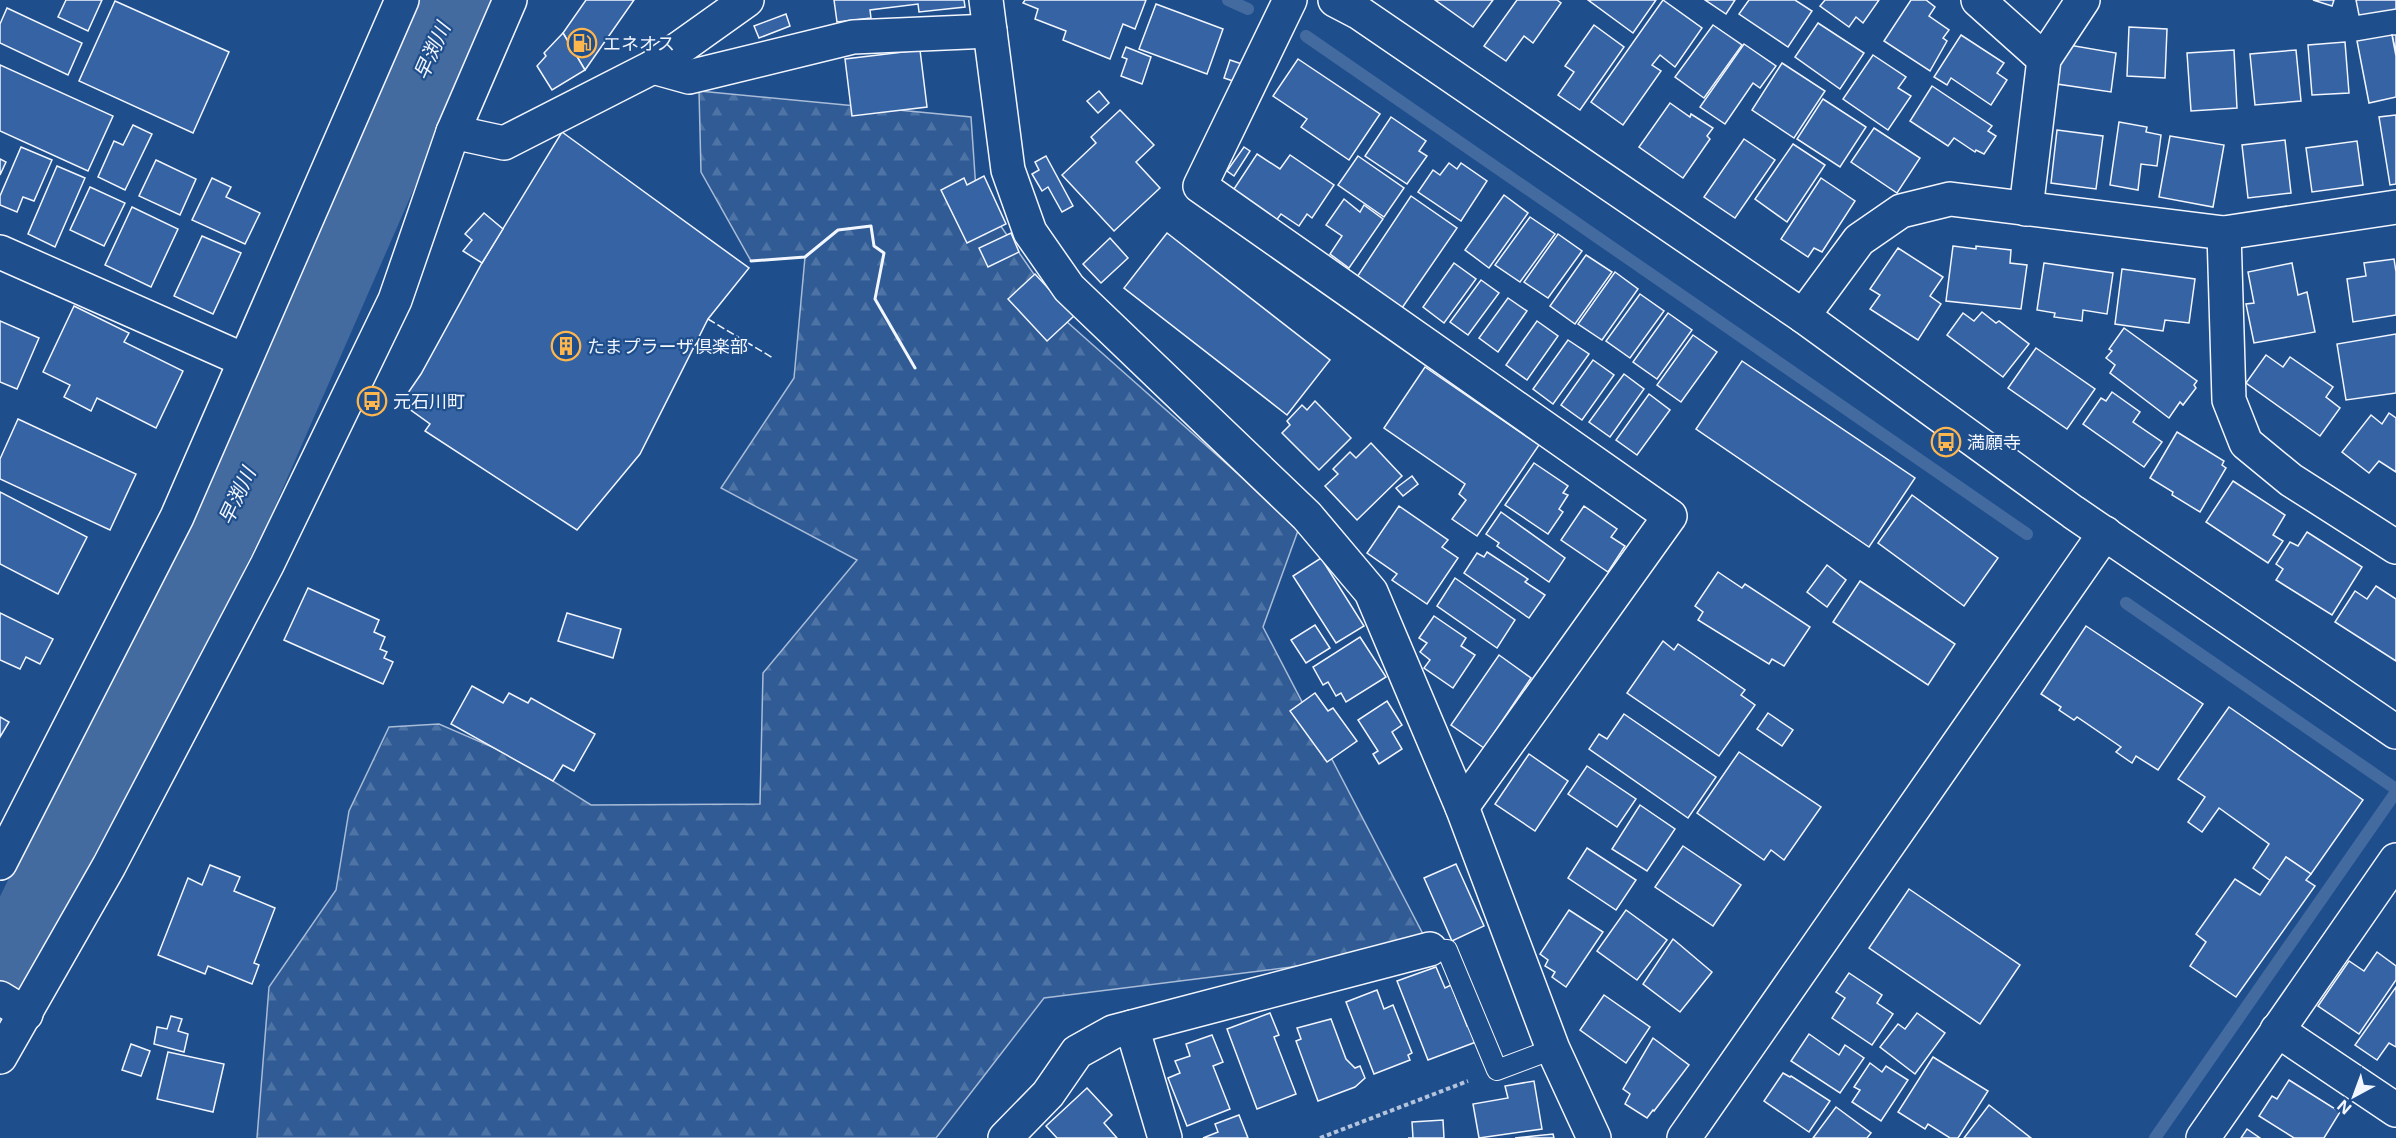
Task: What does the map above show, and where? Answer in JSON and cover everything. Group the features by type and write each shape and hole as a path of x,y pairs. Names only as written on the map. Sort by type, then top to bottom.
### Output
{"street":[{"path":"0,863 177,517 402,0"},
{"path":"0,1057 13,1006 109,866 267,565 396,300 453,132 510,0"},
{"path":"453,132 504,143 653,67 747,0"},
{"path":"1290,0 1200,186 1670,516 1462,807"},
{"path":"1335,0 1358,12 1803,316 2105,533 2396,732"},
{"path":"1978,0 2044,59"},
{"path":"2026,208 2044,59 2083,0"},
{"path":"653,67 689,77 853,37 988,16 1008,171 1030,232 1069,288 1307,516 1371,592 1462,807 1553,1049 1594,1138"},
{"path":"1803,316 1858,240 1901,211 1950,199 2224,233 2396,207"},
{"path":"2224,233 2229,400 2246,443 2291,480 2396,547"},
{"path":"0,252 244,360"},
{"path":"1684,1138 2105,533"},
{"path":"2203,1138 2396,860"},
{"path":"1005,1138 1048,1094 1077,1052 1113,1032 1430,949"},
{"path":"1132,1027 1165,1138"},
{"path":"2277,1030 2396,1110"}],"lane":[{"path":"1430,949 1447,950 1497,1070 1553,1049"}],"path":[{"path":"1320,1138 1497,1070"}],"green space":[{"path":"699,91 971,117 976,190 1066,321 1299,528 1263,627 1424,936 1315,964 1044,998 936,1138 257,1138 269,987 336,890 349,811 389,727 439,724 513,756 591,805 760,804 763,673 857,560 721,488 794,378 805,257 751,261 701,172"}],"building":[{"path":"66,0 102,0 88,31 58,17"},
{"path":"586,0 634,0 585,70 563,33"},
{"path":"834,0 964,0 965,7 919,12 918,4 870,10 871,18 837,22"},
{"path":"1025,0 1146,0 1135,29 1123,24 1110,59 1063,40 1066,31 1035,19 1038,9 1023,3"},
{"path":"1435,0 1493,0 1473,27"},
{"path":"1517,0 1557,0 1561,3 1533,43 1524,36 1506,61 1484,46"},
{"path":"1588,0 1656,0 1633,33"},
{"path":"1663,0 1702,28 1675,67 1660,55 1652,65 1661,71 1623,125 1591,102"},
{"path":"1705,0 1735,0 1726,14"},
{"path":"1749,0 1795,0 1812,11 1788,47 1739,14"},
{"path":"1825,0 1879,0 1863,23 1856,17 1849,27 1820,6"},
{"path":"1911,0 1926,0 1935,7 1929,16 1949,30 1943,38 1947,41 1930,71 1884,41"},
{"path":"2313,0 2334,0 2332,6"},
{"path":"2356,0 2396,0 2396,9 2359,15"},
{"path":"115,1 229,52 193,133 79,81"},
{"path":"1156,4 1223,29 1207,74 1139,49"},
{"path":"7,8 82,43 68,75 0,43 0,24"},
{"path":"786,14 790,26 759,38 754,26"},
{"path":"1818,23 1864,53 1840,89 1795,57"},
{"path":"1594,25 1624,47 1580,110 1558,95 1574,72 1565,66"},
{"path":"1713,25 1742,45 1704,98 1675,77"},
{"path":"2129,27 2167,29 2165,78 2127,76"},
{"path":"563,33 585,70 552,90 537,66 546,56 544,53"},
{"path":"1961,35 2004,63 1997,73 2007,80 1991,105 1951,78 1947,85 1934,77"},
{"path":"2392,35 2396,35 2396,53"},
{"path":"2392,35 2396,56 2396,97 2369,103 2357,41"},
{"path":"2345,42 2349,93 2312,95 2308,45"},
{"path":"1744,44 1776,66 1760,88 1753,83 1725,124 1700,107"},
{"path":"2063,44 2116,53 2111,92 2057,84"},
{"path":"1126,47 1151,57 1142,84 1121,76 1127,59 1122,57"},
{"path":"920,50 927,107 852,116 845,59"},
{"path":"2234,50 2237,108 2191,111 2187,53"},
{"path":"2296,50 2301,101 2255,105 2250,54"},
{"path":"1873,55 1906,77 1898,88 1911,96 1888,130 1843,99"},
{"path":"1298,59 1380,114 1349,160 1301,127 1307,119 1273,96"},
{"path":"1230,60 1242,64 1236,82 1224,78"},
{"path":"1782,63 1825,91 1794,138 1752,110"},
{"path":"0,65 113,116 88,171 0,131"},
{"path":"1932,86 1992,126 1988,131 1996,136 1984,154 1976,150 1975,152 1954,138 1948,146 1910,121"},
{"path":"1099,91 1109,103 1098,113 1087,101"},
{"path":"1823,99 1866,127 1840,167 1797,139"},
{"path":"1670,103 1690,117 1691,114 1713,128 1707,136 1710,139 1683,178 1639,147"},
{"path":"1120,110 1154,145 1136,162 1160,188 1114,231 1062,175 1096,143 1091,137"},
{"path":"2396,115 2396,184 2390,185 2379,117"},
{"path":"1391,117 1426,141 1419,151 1427,156 1407,184 1365,156"},
{"path":"2119,122 2147,127 2146,132 2161,135 2157,166 2141,164 2138,190 2110,185"},
{"path":"133,125 152,134 125,190 98,177 114,141 123,145"},
{"path":"1874,128 1920,158 1897,193 1851,162"},
{"path":"2057,130 2103,136 2096,189 2051,183"},
{"name":"たまプラーザ倶楽部","path":"562,132 749,268 708,319 640,454 577,530 425,431 430,424 401,403 421,374 482,263"},
{"path":"2170,136 2224,145 2213,207 2159,197"},
{"path":"1744,139 1775,160 1735,218 1704,197"},
{"path":"2285,140 2291,193 2248,198 2242,145"},
{"path":"2357,141 2363,185 2312,192 2306,148"},
{"path":"1793,144 1825,165 1787,222 1755,199"},
{"path":"21,147 52,160 34,201 23,197 17,212 0,205 0,196"},
{"path":"1244,147 1250,151 1234,176 1227,171"},
{"path":"1257,154 1280,169 1290,155 1334,185 1312,218 1307,214 1299,226 1281,214 1275,222 1232,192"},
{"path":"1046,156 1073,206 1062,212 1048,187 1042,191 1032,174 1039,170 1035,162"},
{"path":"1358,156 1404,188 1384,217 1338,185"},
{"path":"0,159 6,162 0,175"},
{"path":"156,160 196,179 180,215 139,196"},
{"path":"1449,163 1457,169 1461,163 1487,181 1461,221 1418,192 1433,170 1440,175"},
{"path":"57,166 85,178 55,247 28,234"},
{"path":"984,176 1006,224 967,243 941,190 964,178 967,185"},
{"path":"212,178 231,187 226,197 260,213 245,244 192,220"},
{"path":"1821,178 1855,201 1822,252 1814,248 1808,257 1781,239"},
{"path":"90,187 125,203 104,246 70,230"},
{"path":"1504,195 1528,213 1489,268 1465,250"},
{"path":"1411,196 1457,228 1402,308 1357,277"},
{"path":"1344,199 1360,212 1364,205 1383,219 1349,268 1330,254 1342,236 1326,225"},
{"path":"132,207 178,229 151,287 105,265"},
{"path":"484,213 503,229 482,263 463,251 472,240 465,234"},
{"path":"1530,217 1555,234 1520,282 1495,265"},
{"path":"1011,233 1019,252 988,267 979,248"},
{"path":"1167,233 1330,360 1287,415 1124,288"},
{"path":"1558,234 1582,251 1548,298 1524,282"},
{"path":"202,236 241,253 213,314 174,296"},
{"path":"1110,238 1128,258 1101,283 1083,264"},
{"path":"1953,246 2011,250 2010,263 2027,265 2021,309 1946,301"},
{"path":"1898,248 1943,277 1930,296 1941,304 1918,340 1870,309 1880,295 1870,289"},
{"path":"1586,255 1612,272 1575,324 1550,306"},
{"path":"2394,259 2396,315 2353,322 2347,279 2366,276 2364,263"},
{"path":"1454,263 1476,279 1444,323 1423,307"},
{"path":"2044,263 2113,273 2107,314 2083,310 2082,321 2054,317 2055,313 2037,310"},
{"path":"2292,263 2298,295 2307,292 2315,332 2254,343 2246,304 2254,303 2248,272"},
{"path":"2122,269 2195,279 2189,323 2165,320 2163,331 2115,324"},
{"path":"1615,272 1638,289 1602,340 1578,324"},
{"path":"1035,274 1074,316 1047,341 1008,299"},
{"path":"1481,280 1499,293 1468,335 1450,322"},
{"path":"1640,294 1664,311 1630,358 1606,341"},
{"path":"1508,298 1527,311 1498,352 1479,338"},
{"path":"74,306 129,333 124,342 183,371 156,428 97,398 91,411 64,397 70,385 43,372"},
{"path":"1982,312 1996,323 1999,321 2029,344 2003,377 1947,335 1963,313 1974,321"},
{"path":"1668,313 1692,330 1657,379 1633,362"},
{"path":"0,321 39,338 17,389 0,382"},
{"path":"1537,321 1558,336 1527,380 1506,365"},
{"path":"2124,328 2197,381 2194,385 2196,388 2183,405 2180,402 2169,418 2110,373 2115,365 2106,358 2112,351 2109,349"},
{"path":"2396,334 2396,393 2346,400 2337,344"},
{"path":"1693,335 1717,352 1681,402 1657,385"},
{"path":"1568,340 1589,354 1553,404 1533,389"},
{"path":"2036,348 2095,389 2067,429 2008,388"},
{"path":"2266,355 2283,367 2290,357 2333,387 2326,397 2340,408 2320,436 2246,383"},
{"path":"1593,360 1614,375 1582,420 1561,405"},
{"path":"1742,361 1915,478 1869,547 1696,429"},
{"path":"1425,367 1539,445 1477,536 1452,519 1466,500 1459,494 1465,484 1384,428"},
{"path":"1624,374 1644,389 1610,437 1589,422"},
{"path":"2112,392 2140,412 2133,422 2162,442 2144,467 2083,424 2101,398 2106,401"},
{"path":"1649,394 1670,410 1637,455 1616,440"},
{"path":"1315,401 1351,438 1319,470 1282,433 1290,425 1287,421 1302,405 1307,410"},
{"path":"2389,413 2396,418 2396,472 2379,461 2369,473 2342,452 2371,415 2382,424"},
{"path":"18,419 136,474 110,530 0,479 0,459"},
{"path":"2177,432 2224,461 2222,465 2226,468 2200,512 2150,478"},
{"path":"1371,443 1402,476 1357,520 1325,486 1338,474 1333,469 1350,452 1356,458"},
{"path":"1534,463 1568,486 1563,493 1568,495 1559,509 1563,512 1548,534 1505,505"},
{"path":"1412,476 1418,484 1403,496 1396,488"},
{"path":"2233,481 2285,515 2273,535 2283,541 2268,563 2206,522"},
{"path":"0,492 87,537 58,594 0,564"},
{"path":"1912,495 1998,558 1964,606 1878,543"},
{"path":"1399,506 1448,540 1442,547 1458,558 1427,604 1392,580 1397,574 1367,553"},
{"path":"1584,506 1617,529 1611,537 1625,546 1608,572 1561,540"},
{"path":"1501,512 1565,558 1549,582 1497,546 1499,543 1486,534"},
{"path":"2307,532 2362,567 2332,615 2276,580 2283,569 2276,564 2290,542 2298,546"},
{"path":"1487,552 1528,579 1525,582 1545,595 1529,618 1464,573 1477,553 1484,557"},
{"path":"1321,558 1364,626 1336,643 1293,576"},
{"path":"1827,565 1846,580 1827,607 1807,592"},
{"path":"1718,572 1742,588 1745,584 1810,627 1784,666 1772,659 1769,664 1698,620 1703,612 1695,606"},
{"path":"1455,578 1515,620 1497,648 1437,606"},
{"path":"1860,581 1955,644 1928,685 1833,622"},
{"path":"2376,586 2396,599 2396,661 2335,622 2355,591 2367,599"},
{"path":"308,588 379,620 374,632 385,637 380,649 387,652 384,658 393,662 383,684 284,640"},
{"path":"0,613 53,639 40,664 26,657 20,669 0,660"},
{"path":"567,613 621,629 613,658 558,641"},
{"path":"1434,616 1466,638 1461,646 1475,655 1453,688 1424,668 1430,660 1420,652 1427,643 1419,638"},
{"path":"1315,625 1330,648 1306,663 1291,640"},
{"path":"2086,626 2203,704 2158,770 2136,756 2132,763 2116,752 2121,747 2077,717 2074,720 2059,710 2061,707 2041,694"},
{"path":"1360,637 1386,677 1346,702 1341,693 1336,696 1328,682 1323,685 1313,667"},
{"path":"1663,641 1674,650 1678,644 1745,690 1741,695 1755,705 1719,756 1627,693"},
{"path":"1499,655 1531,678 1484,748 1451,725"},
{"path":"472,686 503,703 509,693 528,703 531,698 595,734 574,771 563,765 553,781 451,724"},
{"path":"1315,693 1328,711 1333,708 1357,741 1327,762 1290,711"},
{"path":"1387,701 1402,725 1392,732 1402,749 1379,764 1373,754 1378,751 1358,720"},
{"path":"2229,707 2363,800 2311,874 2286,857 2271,881 2253,868 2269,844 2219,808 2202,832 2188,822 2205,797 2178,779"},
{"path":"1768,713 1793,730 1782,746 1757,729"},
{"path":"1624,714 1716,777 1688,818 1589,749 1599,734 1607,739"},
{"path":"0,717 9,722 0,737"},
{"path":"1739,752 1821,807 1784,860 1771,850 1764,860 1697,813"},
{"path":"1529,754 1568,781 1535,831 1495,804"},
{"path":"1587,766 1636,799 1617,827 1568,794"},
{"path":"1640,805 1675,829 1647,871 1612,849"},
{"path":"1683,846 1741,885 1713,926 1655,887"},
{"path":"1587,848 1636,880 1616,910 1568,878"},
{"path":"2286,857 2311,874 2306,880 2315,886 2236,997 2190,966 2206,942 2196,934 2235,879 2260,895"},
{"path":"1456,864 1484,926 1452,941 1424,878"},
{"path":"210,865 240,877 234,891 275,908 254,963 259,965 252,984 208,966 205,974 158,955 188,878 202,885"},
{"path":"1909,889 2020,965 1980,1024 1869,948"},
{"path":"1569,910 1603,932 1566,987 1552,977 1555,972 1545,966 1548,960 1540,954"},
{"path":"1626,910 1667,940 1637,980 1597,951"},
{"path":"1673,939 1712,972 1680,1012 1643,984"},
{"path":"2377,952 2396,966 2396,980 2359,1034 2318,1006 2349,961 2364,971"},
{"path":"1436,967 1445,988 1451,985 1467,1026 1469,1024 1476,1042 1428,1060 1397,981"},
{"path":"1849,973 1882,995 1877,1003 1893,1014 1872,1045 1832,1018 1845,998 1836,992"},
{"path":"2396,987 2396,1047 2389,1043 2377,1060 2355,1045"},
{"path":"1377,990 1384,1009 1393,1005 1412,1053 1408,1055 1410,1060 1374,1074 1346,1002"},
{"path":"1604,995 1650,1027 1626,1063 1580,1030"},
{"path":"1270,1013 1279,1035 1274,1037 1296,1094 1257,1109 1227,1029"},
{"path":"1917,1013 1945,1033 1915,1074 1880,1047 1898,1024 1905,1029"},
{"path":"171,1016 182,1019 178,1031 188,1034 184,1052 154,1044 157,1027 167,1029"},
{"path":"1331,1019 1346,1059 1355,1068 1360,1066 1365,1078 1355,1087 1318,1101 1296,1041 1301,1039 1297,1028"},
{"path":"1809,1034 1839,1055 1845,1045 1864,1058 1840,1093 1791,1061"},
{"path":"1212,1035 1223,1062 1213,1066 1230,1109 1187,1126 1168,1078 1180,1073 1175,1061 1190,1056 1186,1044"},
{"path":"1653,1038 1689,1065 1647,1118 1625,1104 1630,1094 1623,1089"},
{"path":"131,1044 150,1051 141,1076 122,1070"},
{"path":"168,1052 224,1064 213,1112 157,1099"},
{"path":"1933,1057 1988,1091 1958,1138 1950,1138 1928,1124 1925,1129 1898,1112"},
{"path":"1870,1063 1882,1072 1886,1066 1908,1080 1881,1121 1852,1102 1860,1090 1854,1087"},
{"path":"1783,1073 1830,1101 1809,1132 1764,1101"},
{"path":"2289,1080 2340,1112 2324,1138 2294,1138 2259,1116 2272,1096 2277,1099"},
{"path":"1534,1081 1542,1129 1479,1138 1473,1104 1508,1098 1505,1086"},
{"path":"1087,1088 1112,1115 1104,1123 1117,1138 1057,1138 1046,1126"},
{"path":"1989,1105 2031,1138 1964,1138"},
{"path":"1836,1107 1871,1133 1867,1138 1813,1138"},
{"path":"1239,1115 1248,1138 1203,1138 1218,1132 1215,1124"},
{"path":"1443,1120 1444,1138 1413,1138 1412,1122"},
{"path":"2247,1129 2260,1138 2241,1138"},
{"path":"1553,1134 1554,1138 1515,1138"}],"waterway":[{"name":"早渕川","path":"0,983 238,496 455,0"},
{"path":"1228,0 1248,9"},
{"path":"1306,36 2027,534"},
{"path":"2126,603 2396,789"},
{"path":"2155,1138 2396,792"}],"fence":[{"path":"708,319 773,358"}],"wall":[{"path":"751,261 805,257 838,230 871,226 874,246 884,253 875,299 915,368"}],"place":[{"name":"エネオス","path":"582,43"},
{"name":"たまプラーザ倶楽部","path":"566,346"},
{"name":"元石川町","path":"372,401"},
{"name":"満願寺","path":"1946,442"}]}
